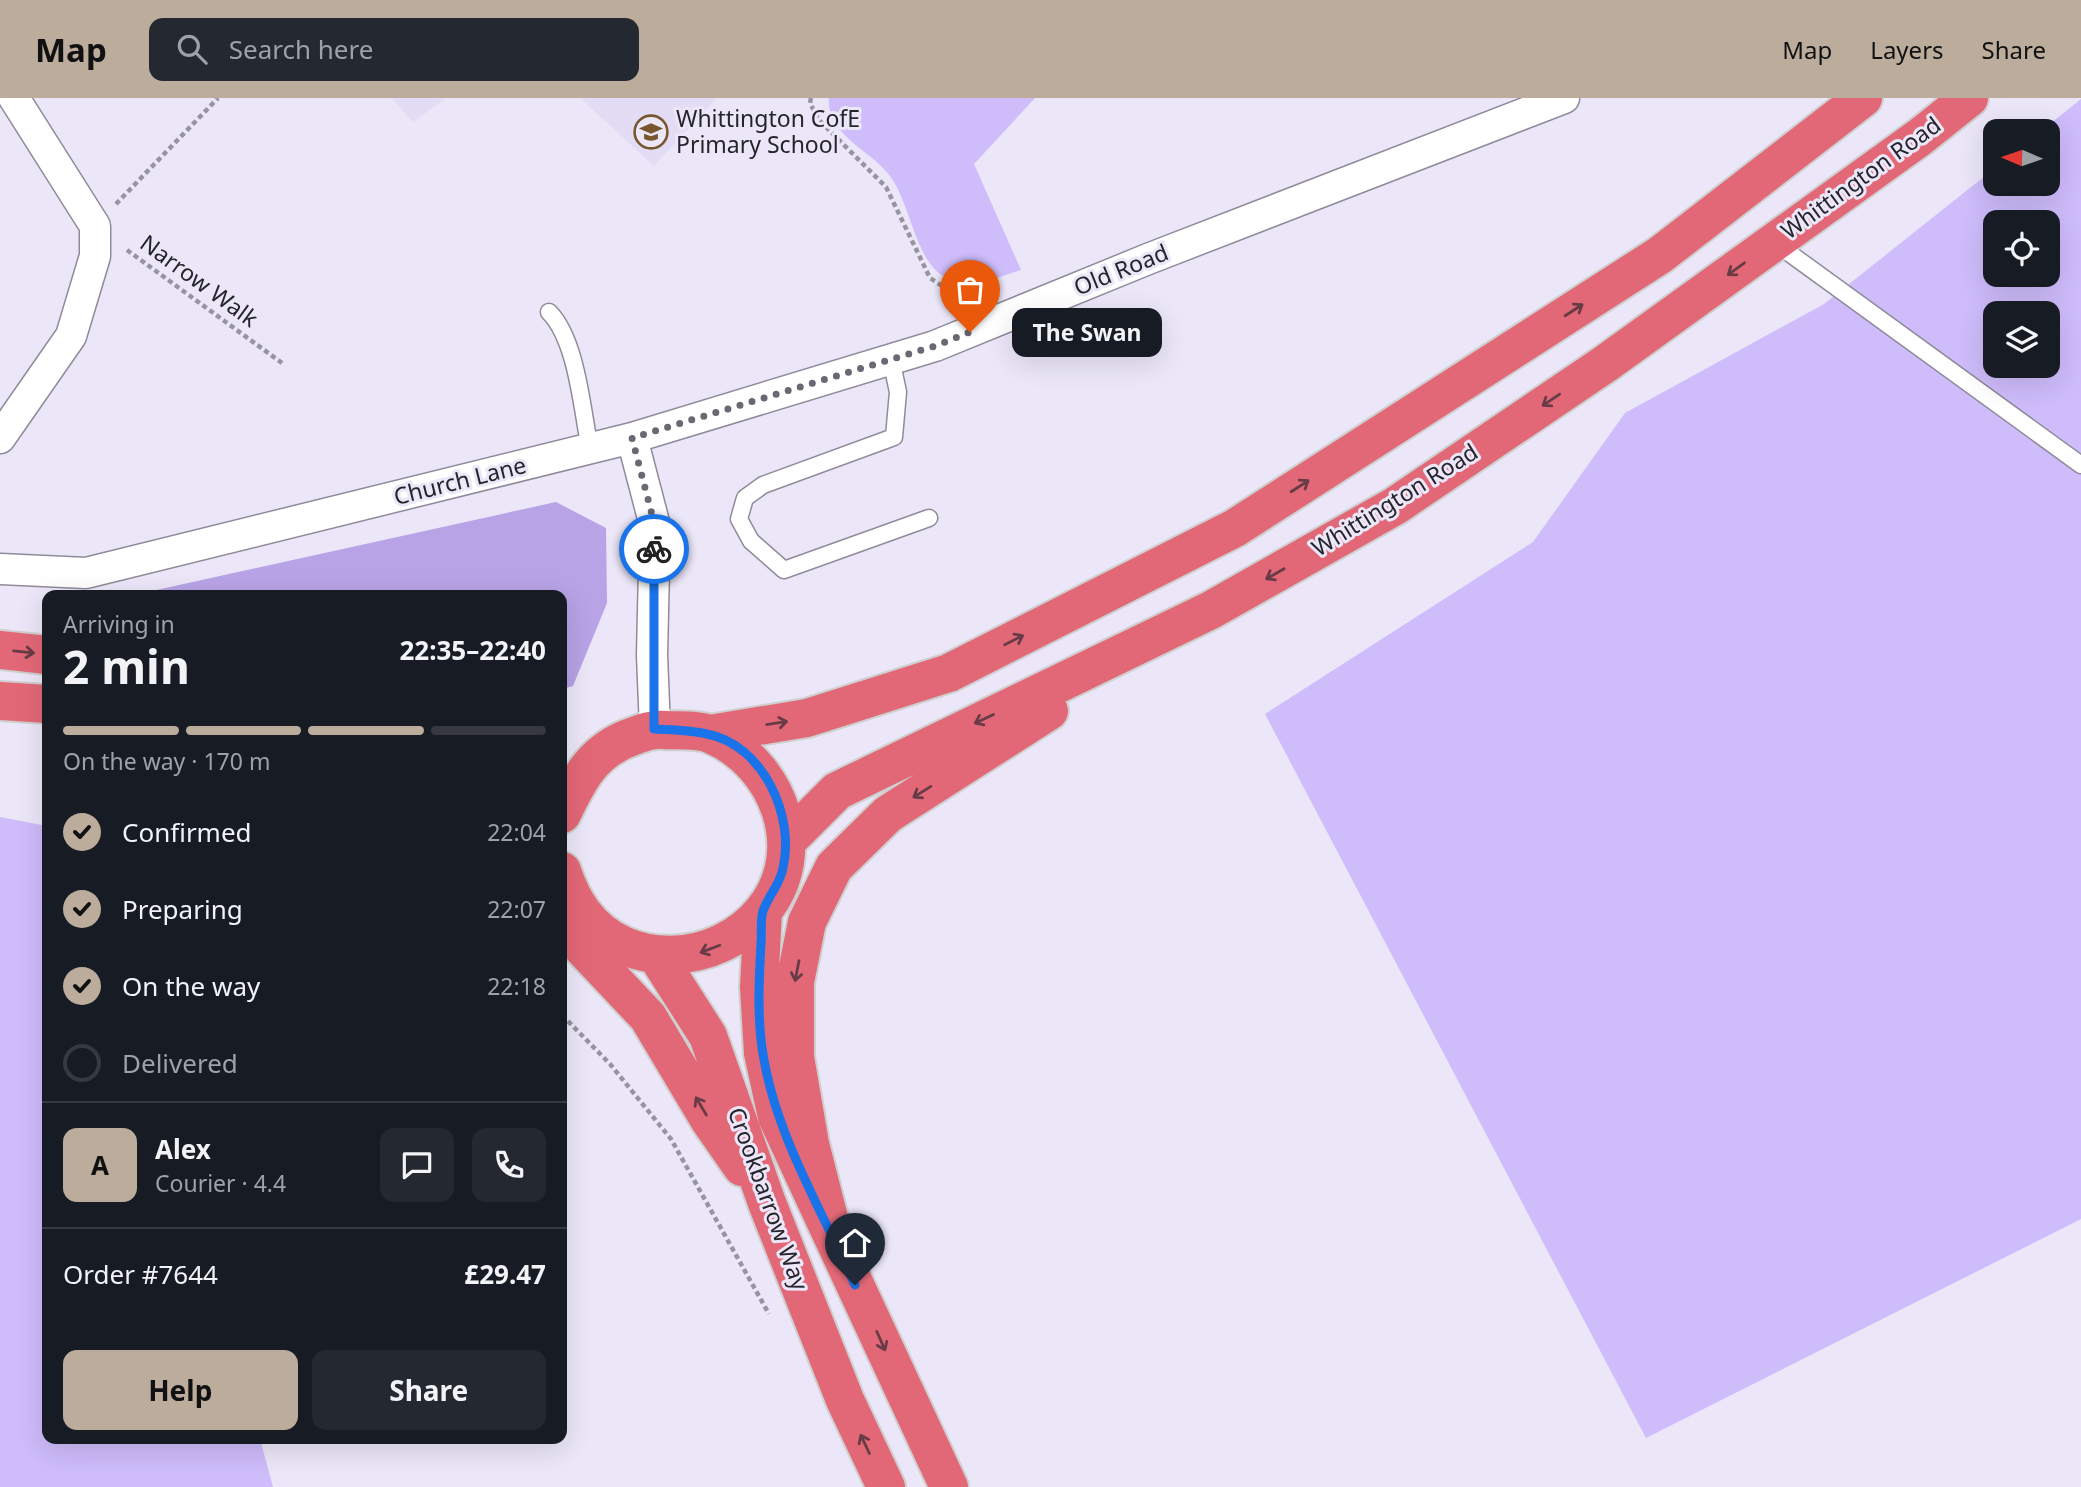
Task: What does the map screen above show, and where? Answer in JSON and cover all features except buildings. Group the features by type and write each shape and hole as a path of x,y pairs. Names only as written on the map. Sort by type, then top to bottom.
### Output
{"highway":[{"path":"567,791 571,772 619,741 654,729 710,734 807,718 949,673 1235,528 1660,255 1863,98"},
{"name":"Whittington Road","path":"787,841 837,790 1211,610 1395,506 1605,364 1920,137 1969,98"},
{"path":"832,1234 810,1144 795,1057 795,982 807,922 834,867 888,814 1026,727 1142,645"},
{"path":"0,650 42,654"},
{"path":"0,701 42,704"},
{"path":"567,884 571,895 596,928 634,950 657,956 701,953 734,938 763,911 775,893 783,869 787,841 780,805 766,778 742,751 710,734"},
{"name":"Crookbarrow Way","path":"763,911 759,987 763,1053 777,1117 949,1487"},
{"path":"567,931 649,1017 710,1121 767,1203"},
{"name":"Crookbarrow Way","path":"657,956 708,1036 767,1203 845,1400 886,1487"}],"street":[{"path":"0,438 71,336 95,256 94,226 14,98"},
{"name":"Old Road","path":"632,438 891,359 987,325 1564,98"},
{"path":"632,438 655,526 652,655 654,729"},
{"name":"Church Lane","path":"0,569 86,573 632,438"}],"lane":[{"path":"1774,242 2081,465"},
{"path":"549,312 558,321 563,334 580,391 590,449"},
{"path":"891,359 898,392 894,438 763,485 745,498 739,519 751,541 783,570 929,518"}],"path":[{"path":"94,226 218,98"},
{"path":"811,98 810,103 818,119 886,187 930,278 961,297 987,325"},
{"name":"Narrow Walk","path":"94,226 282,363"},
{"path":"567,1020 610,1064 671,1139 773,1322"}],"shaded area":[{"path":"391,98 446,98 413,122"},
{"name":"Whittington CofE Primary School","path":"580,98 717,98 654,166"},
{"path":"829,98 1035,98 974,164 1021,270 972,283 952,280 934,268 919,244 897,187 882,167 842,132 830,111"},
{"path":"2081,99 2081,1219 1646,1438 1265,714 1533,542 1625,413 1824,304 1983,178 1983,196 2060,196 2060,119 2056,119"},
{"path":"556,502 606,528 607,603 573,686 567,688 567,590 157,590"},
{"path":"0,817 42,825 42,1444 261,1444 273,1487 0,1487"}],"way so far":[{"path":"654,549 655,526 632,438 935,346 970,332"}],"place":[{"name":"Whittington CofE Primary School","path":"651,132"},
{"name":"The Swan","path":"970,332"}],"route":[{"path":"654,549 654,729 710,734 742,751 766,778 780,805 787,841 783,869 775,893 763,911 759,987 763,1053 777,1117 855,1285"}]}
